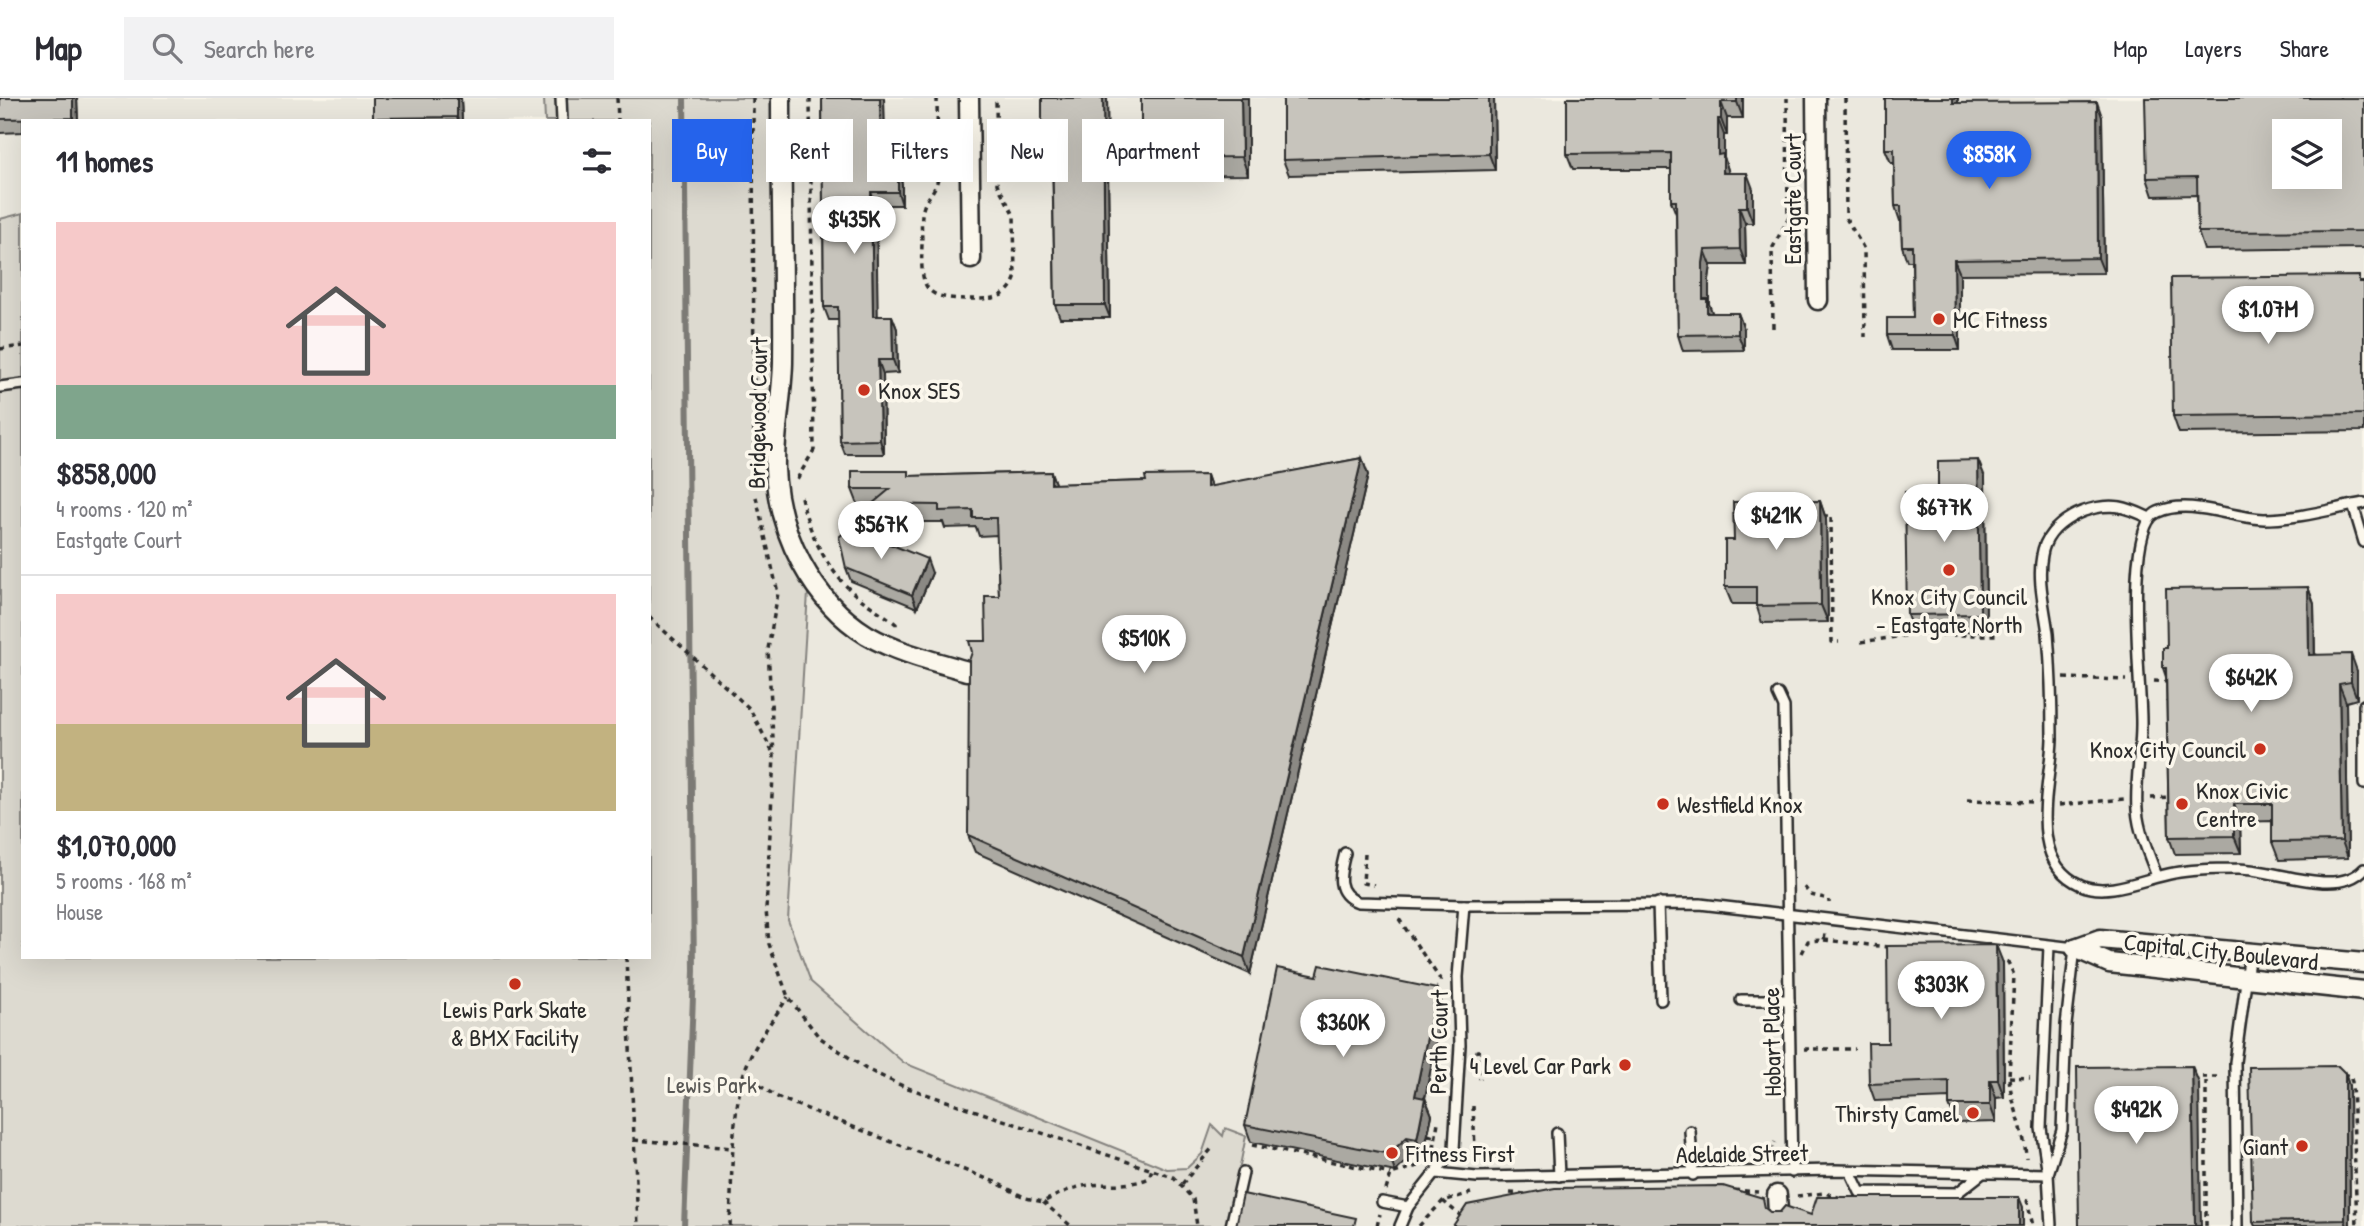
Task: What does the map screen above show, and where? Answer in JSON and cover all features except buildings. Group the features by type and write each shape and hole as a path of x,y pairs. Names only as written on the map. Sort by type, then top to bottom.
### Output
{"street":[{"name":"Bridgewood Court","path":"781,98 783,366 775,466 783,516 805,569 829,601 849,621 888,646 967,671"},
{"path":"968,98 971,259"},
{"name":"Eastgate Court","path":"1816,98 1818,300"},
{"name":"Capital City Boulevard","path":"2075,948 2100,939 2364,963"},
{"name":"Capital City Boulevard","path":"2075,948 2109,963 2364,991"}],"lane":[{"path":"561,98 562,119"},
{"path":"0,387 21,384"},
{"path":"2157,876 2139,825 2137,799 2141,722 2138,568 2143,533 2150,518 2161,511 2189,508 2245,517 2279,518 2364,503"},
{"path":"2353,505 2364,542"},
{"path":"2150,518 2121,507 2089,510 2057,527 2042,552 2040,574 2052,681 2052,753 2044,825 2056,862 2081,885 2106,888 2157,876 2200,870 2250,868 2328,883 2352,878 2364,869"},
{"name":"Hobart Place","path":"1778,694 1784,707 1792,1172"},
{"path":"2364,705 2364,784"},
{"path":"1345,853 1340,880 1346,895 1358,901 1465,905 1658,903 1787,912 1827,921 2075,948 2066,1025 2062,1130 2048,1174"},
{"path":"1658,903 1661,1000"},
{"name":"Perth Court","path":"1454,1149 1460,1045 1458,978 1465,905"},
{"path":"2049,946 2041,1128 2048,1174 2051,1226"},
{"path":"2237,1226 2235,1077 2250,952"},
{"path":"1741,1000 1789,1000"},
{"path":"1690,1131 1693,1175"},
{"path":"1557,1133 1559,1176"},
{"path":"1400,1226 1408,1207 1454,1149"},
{"path":"1850,1171 1860,1192 1958,1193 1984,1172"},
{"name":"Adelaide Street","path":"1436,1173 1477,1177 1850,1171 2048,1174"},
{"path":"1231,1226 1243,1173"},
{"path":"1382,1202 1408,1207"}],"path":[{"path":"617,98 618,119"},
{"path":"753,98 754,455"},
{"path":"797,484 798,474 814,450 810,98"},
{"path":"1773,328 1772,249 1788,219 1787,98"},
{"path":"1845,98 1846,218 1864,249 1865,337"},
{"path":"0,349 21,346"},
{"path":"756,495 778,593 768,649 774,756 766,910 769,944 788,997 818,1037 866,1069 895,1082 1152,1169 1182,1184 1193,1199 1197,1225"},
{"path":"800,496 810,529 829,563 853,593 897,624 896,631"},
{"path":"1818,516 1831,516 1832,642 1839,642"},
{"path":"651,619 733,693 756,718 774,756"},
{"path":"1861,642 1910,635 1997,635"},
{"path":"2062,677 2127,680"},
{"path":"2152,681 2169,682"},
{"path":"2146,799 2174,797"},
{"path":"2057,805 2126,799"},
{"path":"1968,800 2038,802"},
{"path":"1365,853 1363,883 1398,886 1399,922 1429,960 1444,990"},
{"path":"1802,883 1811,895 1829,900 1829,903"},
{"path":"1824,940 1825,934"},
{"path":"1801,954 1808,941 1824,940 1892,947"},
{"path":"1987,957 2007,960 2014,975 2010,1091 2025,1137 2027,1200 2033,1226"},
{"path":"626,959 638,1226"},
{"path":"730,1226 733,1148 743,1075 762,1035 788,997"},
{"path":"1474,1040 1474,1080"},
{"path":"1790,1049 1855,1049"},
{"path":"1480,1051 1477,1051 1480,1079"},
{"path":"2331,1075 2348,1074 2352,1082 2356,1224 2364,1222"},
{"path":"743,1075 779,1098 995,1182 1026,1198 1043,1202 1071,1226"},
{"path":"2179,1077 2235,1077"},
{"path":"2206,1077 2206,1226"},
{"path":"1473,1105 1475,1148"},
{"path":"1252,1145 1391,1174 1421,1166 1434,1148 1438,1119"},
{"path":"1428,1135 1436,1138"},
{"path":"1754,1157 1770,1151 1776,1136"},
{"path":"634,1140 733,1148"},
{"path":"1182,1184 1213,1147"},
{"path":"1434,1148 1475,1148 1492,1160 1500,1160"},
{"path":"1043,1202 1064,1191 1089,1185 1112,1186 1140,1182 1149,1178 1152,1169"},
{"path":"1377,1226 1391,1174"},
{"path":"1729,1190 1777,1203 1825,1193 1845,1199"},
{"path":"1419,1226 1443,1201 1476,1193"},
{"path":"1500,1193 1536,1194"},
{"path":"2013,1200 2027,1200"},
{"path":"1443,1201 1466,1221"}],"shaded area":[{"path":"0,98 544,98 545,119 21,119 21,214 0,219"},
{"path":"781,98 2364,98 2364,1226 1228,1226 1246,1136 1223,1136 1187,1168 1167,1169 903,1063 811,982 788,920 809,576 784,516 782,182 853,182 853,119 781,119"}],"green space":[{"name":"Lewis Park","path":"544,98 781,98 781,119 766,119 766,182 780,182 775,466 809,576 788,920 811,982 904,1063 1167,1169 1187,1168 1202,1154 1212,1125 1223,1136 1225,1128 1246,1136 1228,1226 0,1226 0,219 21,214 21,959 651,959 651,119 545,119"}],"waterway":[{"path":"684,98 694,971 684,1226"}],"place":[{"name":"MC Fitness","path":"1939,319"},
{"name":"Knox SES","path":"864,390"},
{"name":"Knox City Council - Eastgate North","path":"1949,570"},
{"name":"Knox City Council","path":"2260,749"},
{"name":"Westfield Knox","path":"1663,804"},
{"name":"Knox Civic Centre","path":"2182,804"},
{"name":"Lewis Park Skate & BMX Facility","path":"515,984"},
{"name":"4 Level Car Park","path":"1625,1065"},
{"name":"Thirsty Camel","path":"1973,1113"},
{"name":"Giant","path":"2302,1146"},
{"name":"Fitness First","path":"1392,1153"}]}
